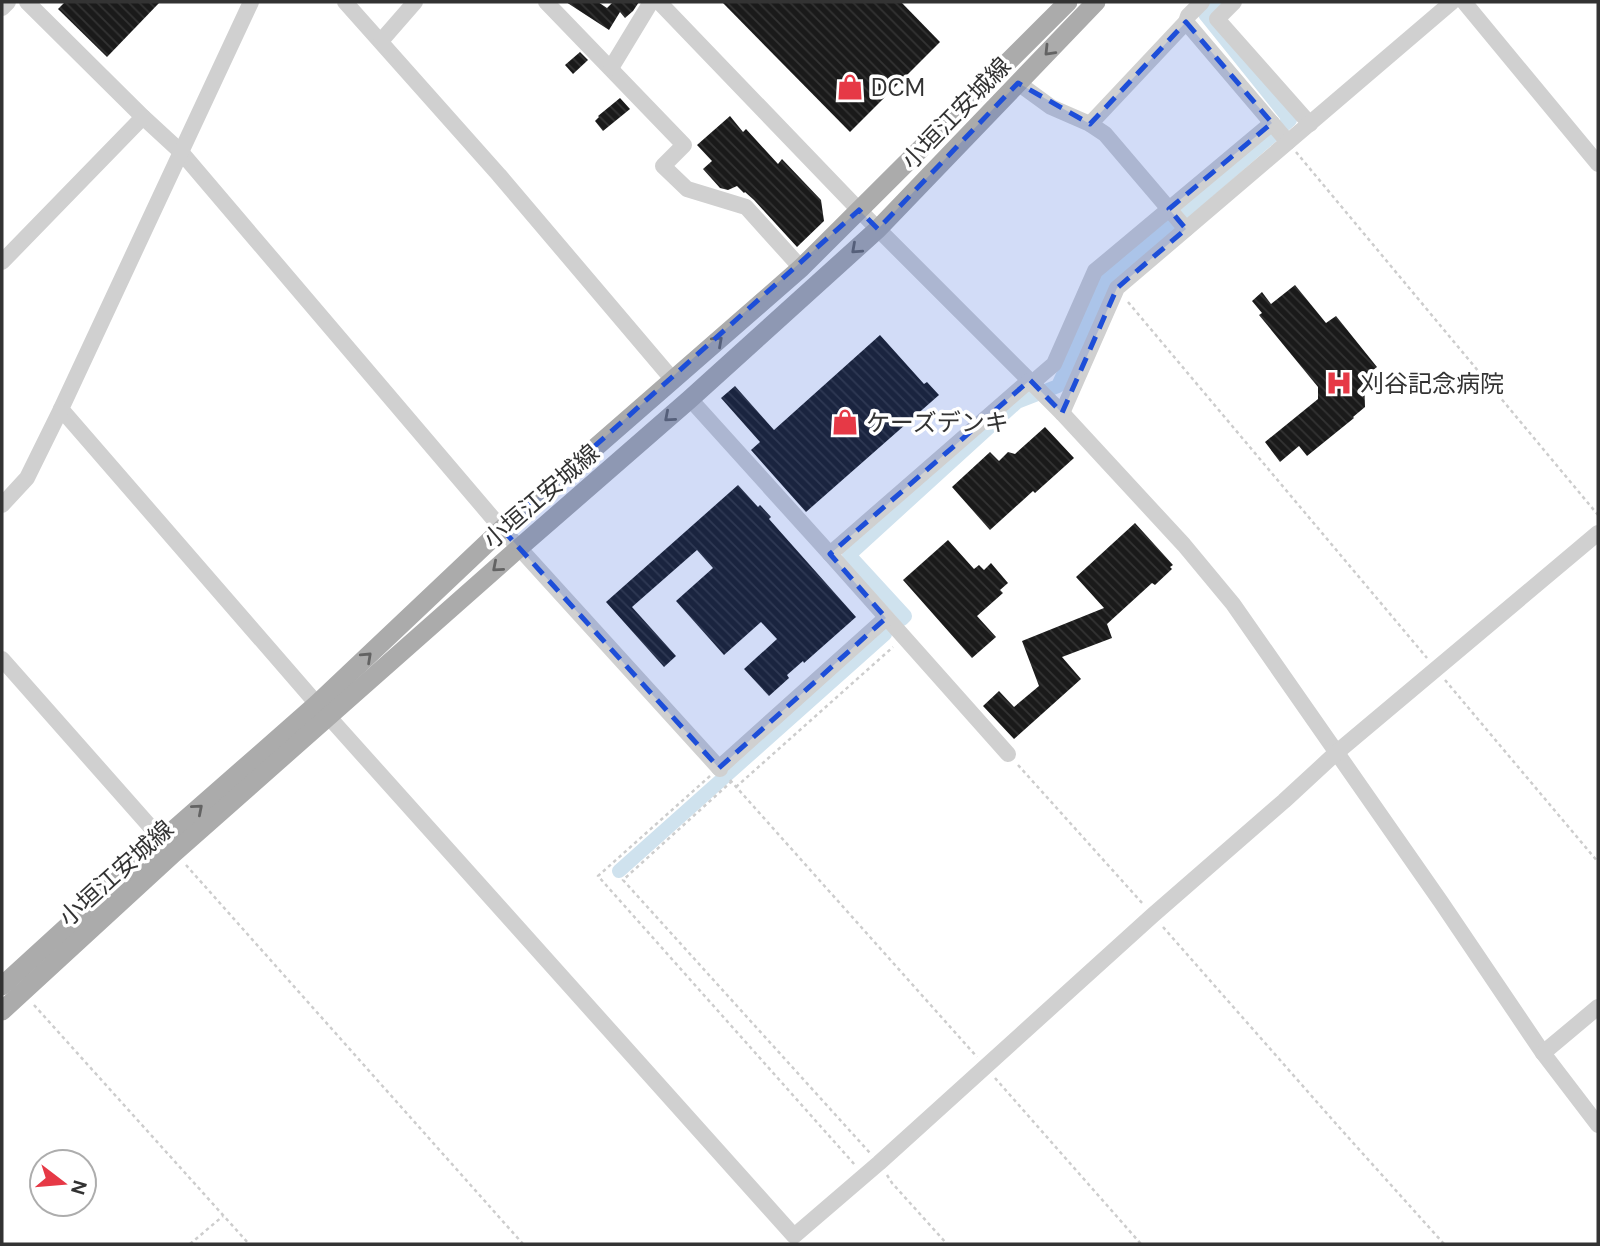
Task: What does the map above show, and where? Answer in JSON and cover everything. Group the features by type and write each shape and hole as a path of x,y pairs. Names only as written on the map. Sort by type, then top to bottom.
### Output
{"main road":[{"name":"小垣江安城線","path":"322,710 502,529 801,268 1068,2"},
{"name":"小垣江安城線","path":"2,1011 9,982 322,710 519,548 690,399 878,229 1096,2"}],"street":[{"path":"2,8 8,2"},
{"path":"27,2 181,152 502,529 725,775 886,618"},
{"path":"2,505 27,478 61,410 251,2"},
{"path":"345,2 499,175 673,380"},
{"path":"381,41 415,2"},
{"path":"547,2 684,145 663,166 687,189 746,206 801,268"},
{"path":"611,68 651,2"},
{"path":"659,2 859,210 1032,382 1184,545 1233,604 1543,1053 1598,1125"},
{"path":"1090,124 1202,2"},
{"path":"1234,2 1217,19 1310,124"},
{"path":"1061,412 1117,288 1452,2"},
{"path":"1464,2 1598,164"},
{"path":"1186,22 1288,142"},
{"path":"1018,83 1051,107 1090,124 1105,134 1186,229"},
{"path":"2,262 143,117"},
{"path":"830,554 1054,364 1095,271 1273,123"},
{"path":"690,399 1008,754"},
{"path":"61,410 789,1240 879,1163 1336,753 1598,533"},
{"path":"2,660 168,846"},
{"path":"1543,1053 1598,1007"}],"path":[{"path":"1288,142 1598,515"},
{"path":"1117,288 1598,862"},
{"path":"736,787 903,638"},
{"path":"1008,754 1444,1244"},
{"path":"725,775 1140,1244"},
{"path":"725,775 623,880 879,1163 892,1183 947,1244"},
{"path":"725,775 598,876 864,1175"},
{"path":"168,846 523,1244"},
{"path":"9,982 249,1244"},
{"path":"190,1244 223,1216"}],"highlighted area":[{"path":"1186,22 1272,123 1169,209 1186,229 1117,288 1062,413 1030,380 830,554 886,618 719,768 502,529 859,210 878,229 1018,83 1090,124"}],"building":[{"path":"65,2 160,2 107,57 58,9"},
{"path":"566,2 598,2 607,8 611,2 639,2 625,18 620,12 609,30"},
{"name":"DCM","path":"722,2 901,2 940,42 850,132"},
{"path":"580,52 588,60 573,74 565,65"},
{"path":"620,98 630,109 603,131 595,121"},
{"path":"730,116 743,132 746,129 778,164 782,159 821,200 824,221 797,247 745,192 737,186 728,190 720,188 703,169 712,161 697,145"},
{"path":"1295,285 1326,323 1336,316 1377,367 1364,377 1365,407 1354,418 1307,456 1299,446 1280,462 1265,442 1318,399 1318,387 1259,315 1262,313 1252,301 1262,292 1271,304"},
{"name":"ケーズデンキ","path":"880,335 924,384 927,382 939,395 806,512 751,450 760,442 721,398 735,386 774,430"},
{"path":"1045,427 1074,458 990,530 952,487 990,452 999,461 1008,452 1015,454"},
{"path":"738,485 771,517 769,519 856,617 787,675 789,678 769,696 744,669 777,639 761,622 724,655 676,601 713,568 697,550 632,607 676,656 664,667 606,602"},
{"path":"1135,523 1173,565 1170,567 1172,569 1155,585 1152,583 1107,624 1112,638 1062,657 1081,679 1014,739 983,706 999,691 1014,707 1039,686 1022,641 1104,608 1076,577"},
{"path":"948,540 974,569 979,565 984,570 991,563 1008,583 1000,590 1003,593 977,616 996,637 972,658 903,580"}],"waterway":[{"path":"902,619 905,616 849,555 1017,402 1058,386 1106,280 1290,120 1205,14 1217,2"},
{"path":"619,871 885,634"}],"place":[{"name":"DCM","path":"850,87"},
{"name":"刈谷記念病院","path":"1339,383"},
{"name":"ケーズデンキ","path":"845,422"}]}
